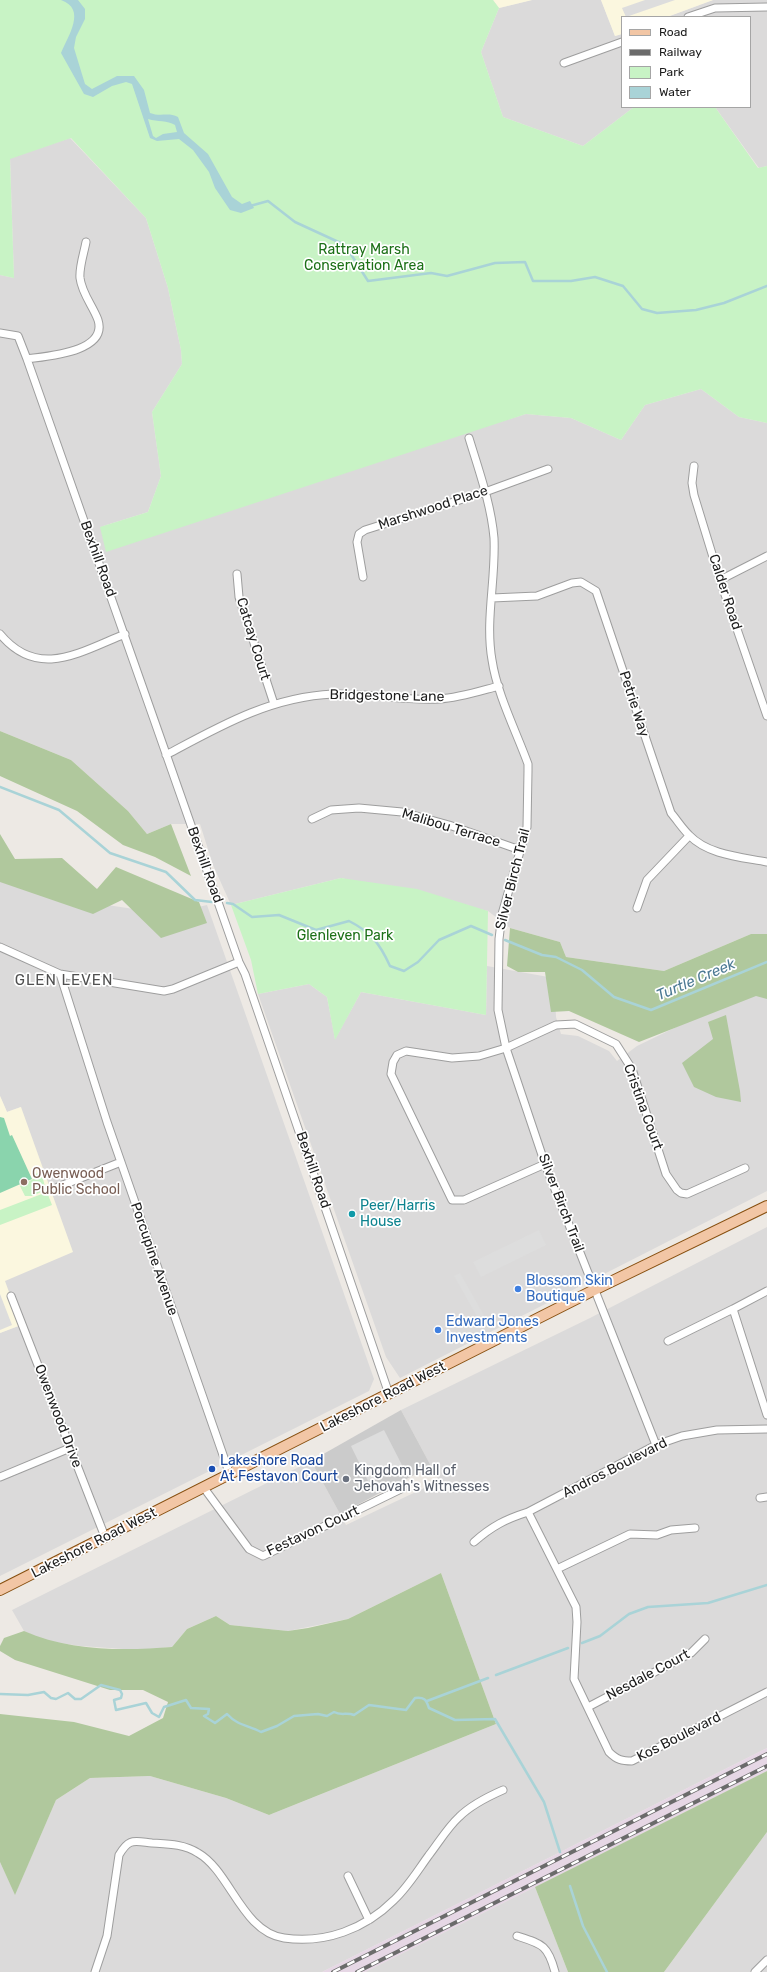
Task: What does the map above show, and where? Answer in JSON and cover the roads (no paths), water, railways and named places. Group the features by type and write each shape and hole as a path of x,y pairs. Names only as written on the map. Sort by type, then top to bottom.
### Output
{"main road":[{"name":"Lakeshore Road West","path":"0,1590 594,1290 767,1206"}],"street":[{"path":"691,16 715,8 767,7"},
{"path":"564,63 621,42"},
{"path":"27,359 60,354 89,345 96,339 100,328 99,324 92,306 83,291 80,277 86,242"},
{"name":"Bexhill Road","path":"0,333 18,336 27,359 125,634 239,962 245,974 389,1394"},
{"name":"Silver Birch Trail","path":"469,438 490,512 494,540 490,622 492,660 499,686 528,764 527,827 502,914 498,953 498,1010 506,1048 545,1164 656,1445"},
{"name":"Calder Road","path":"694,466 692,484 694,495 720,580 767,716"},
{"name":"Marshwood Place","path":"363,577 357,542 359,534 365,530 485,492 548,469"},
{"path":"720,580 767,556"},
{"name":"Catcay Court","path":"237,574 239,597 274,704"},
{"name":"Petrie Way","path":"492,598 537,596 581,582 596,591 671,813 689,836 710,848 720,852 767,862"},
{"path":"0,634 11,647 23,654 40,660 71,656 125,634"},
{"name":"Bridgestone Lane","path":"166,755 228,723 274,704 333,694 381,696 404,699 441,699 499,686"},
{"name":"Malibou Terrace","path":"312,819 331,810 359,808 402,812 423,817 520,850"},
{"path":"637,908 647,880 689,836"},
{"path":"0,947 60,974 164,991 173,989 239,962"},
{"name":"Porcupine Avenue","path":"60,974 121,1162 230,1475"},
{"name":"Cristina Court","path":"545,1164 464,1200 458,1202 452,1200 391,1074 393,1062 397,1056 406,1051 452,1058 479,1056 506,1048 556,1025 575,1024 616,1044 632,1069 666,1174 677,1190 681,1193 688,1194 745,1168"},
{"path":"58,1187 121,1162"},
{"path":"668,1342 767,1292"},
{"name":"Owenwood Drive","path":"10,1296 105,1537"},
{"path":"733,1309 767,1415"},
{"name":"Andros Boulevard","path":"474,1542 490,1527 514,1516 528,1512 656,1445 698,1432 767,1429"},
{"path":"0,1477 70,1448"},
{"name":"Festavon Court","path":"204,1488 249,1549 263,1556 403,1488"},
{"name":"Kos Boulevard","path":"528,1512 576,1607 578,1622 574,1679 609,1752 620,1760 632,1760 767,1692"},
{"path":"557,1570 630,1534 657,1535 671,1530 695,1528"},
{"name":"Nesdale Court","path":"588,1707 691,1653 705,1639"},
{"path":"95,1972 107,1936 119,1855 126,1844 132,1842 177,1845 200,1853 219,1874 249,1916 267,1931 282,1938 296,1940 329,1937 348,1931 369,1920 394,1900 459,1817 487,1797 502,1790"},
{"path":"348,1876 369,1920"},
{"path":"517,1936 540,1943 548,1952 555,1972"},
{"path":"755,1972 767,1960"}],"water":[{"path":"61,0 78,0 85,9 85,19 76,37 74,48 85,84 92,89 117,76 134,76 144,90 150,113 178,117 184,133 208,154 232,197 242,204 250,201 254,208 241,213 230,210 215,188 209,172 193,150 179,139 157,141 150,138 132,84 126,82 112,86 93,97 84,94 61,53 73,24 73,10 69,4","holes":["148,119 172,123 175,125 177,132 163,134 156,138 153,136"]}],"waterway":[{"path":"250,206 268,201 295,222 345,245 368,281 431,273 447,276 495,263 525,262 533,281 571,281 595,277 623,286 642,309 657,313 696,310 724,303 767,286"},
{"name":"Turtle Creek","path":"0,787 59,810 110,853 166,872 195,900 212,902"},
{"name":"Turtle Creek","path":"227,903 233,904 252,917 279,915 316,930 349,921 357,925 374,939 390,966 404,971 418,962 439,940 471,926 492,935"},
{"name":"Turtle Creek","path":"505,940 542,955 556,957 582,970 614,997 651,1010 767,962"},
{"path":"582,1643 600,1636 629,1614 648,1607 708,1603 767,1585"},
{"path":"496,1675 568,1648"},
{"path":"427,1701 488,1678"},
{"path":"0,1694 28,1695 44,1692 51,1698 56,1699 68,1693 75,1699 81,1699 101,1685 120,1690 122,1694 121,1698 114,1700 116,1710 146,1703 152,1713 159,1717 164,1707 186,1700 191,1708 209,1709 208,1714 204,1716 215,1723 227,1714 235,1721 261,1732 277,1726 294,1716 318,1714 327,1716 334,1712 339,1714 354,1715 369,1705 406,1710 415,1698 423,1698 429,1708 455,1720 495,1719 544,1802 560,1852"},
{"path":"570,1886 583,1926 607,1972"}],"railway":[{"path":"333,1972 767,1754"},
{"path":"357,1972 767,1766"}],"place":[{"name":"Owenwood Public School","path":"24,1182"},
{"name":"Peer/Harris House","path":"352,1214"},
{"name":"Blossom Skin Boutique","path":"518,1289"},
{"name":"Edward Jones Investments","path":"438,1330"},
{"name":"Lakeshore Road At Festavon Court","path":"212,1469"},
{"name":"Kingdom Hall of Jehovah's Witnesses","path":"346,1479"}],"district":[{"name":"GLEN LEVEN","path":"64,981"}],"park label":[{"name":"Rattray Marsh Conservation Area","path":"364,258"},
{"name":"Glenleven Park","path":"345,936"}]}
